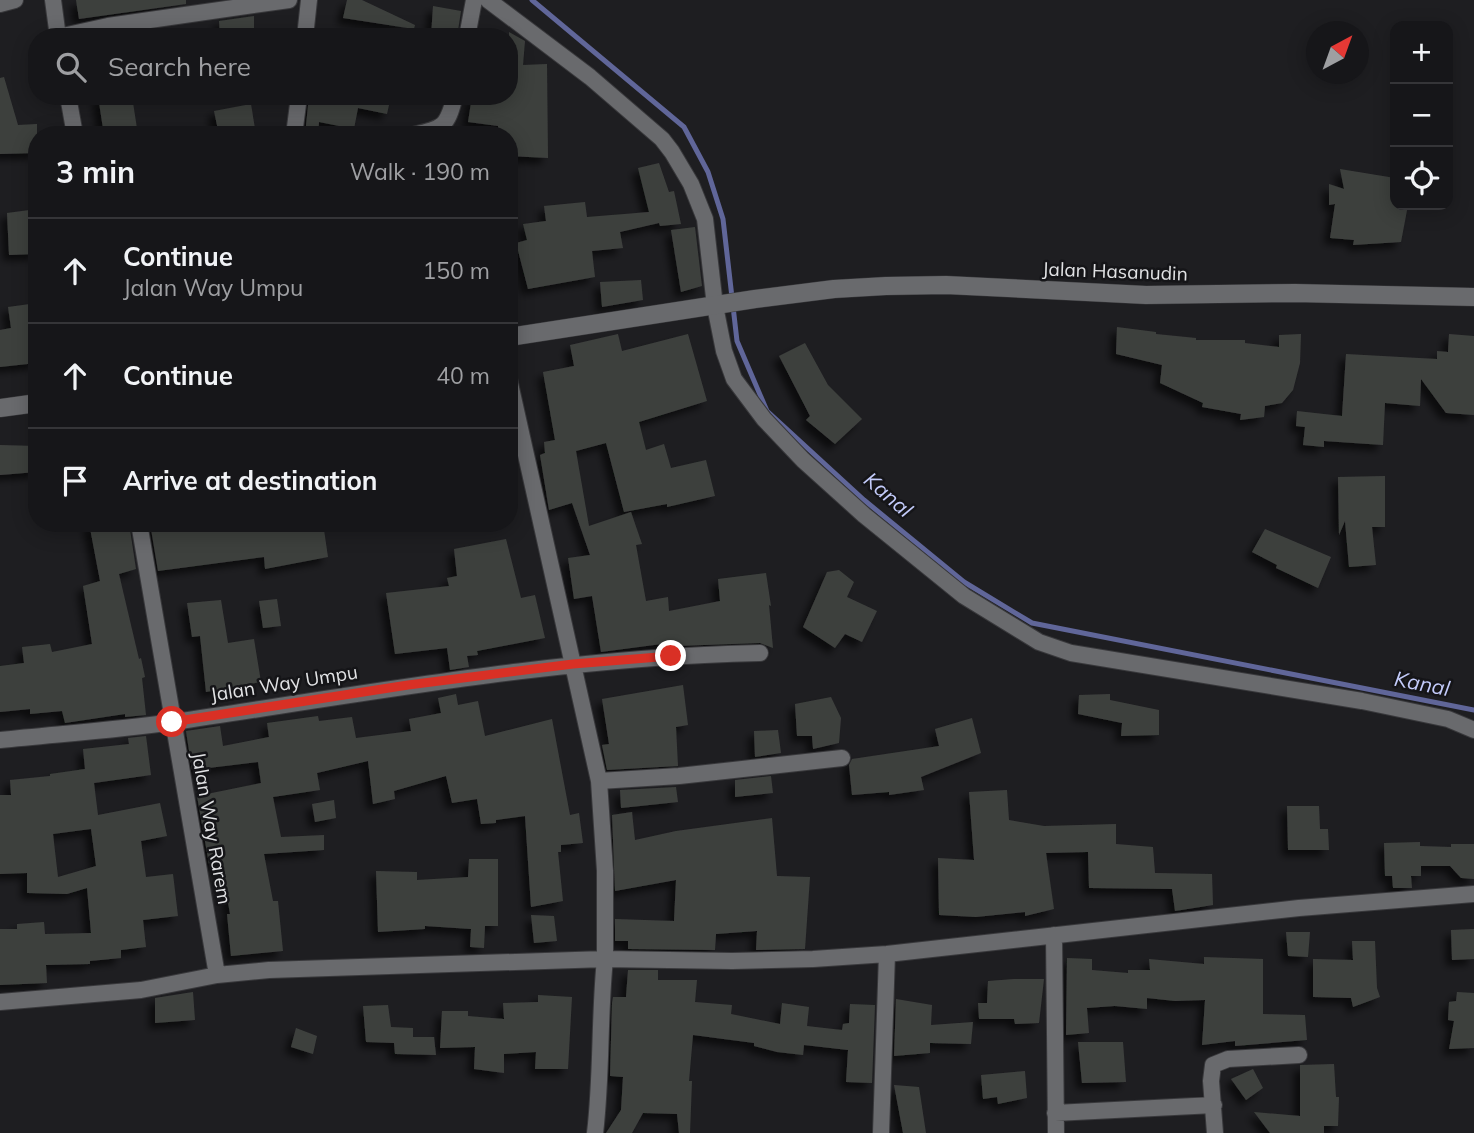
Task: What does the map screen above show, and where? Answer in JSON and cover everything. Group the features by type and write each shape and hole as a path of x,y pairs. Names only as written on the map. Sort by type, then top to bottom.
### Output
{"main road":[{"name":"Jalan Hasanudin","path":"718,305 834,289 934,285 1146,296 1295,293 1474,297"},
{"path":"518,336 718,305"},
{"path":"0,408 28,404"}],"street":[{"path":"0,4 15,0"},
{"path":"53,0 57,28"},
{"path":"98,28 289,0"},
{"path":"306,28 309,0"},
{"path":"469,28 474,0"},
{"path":"488,0 590,77 662,139 691,184 705,219 724,351 734,379 764,419 803,460 964,596 1020,632 1071,653 1362,701 1448,719 1474,730"},
{"path":"70,105 73,126"},
{"path":"295,126 298,105"},
{"path":"442,126 449,120 453,105"},
{"path":"518,419 599,781 605,959 600,1001 595,1133"},
{"name":"Jalan Way Rarem","path":"140,532 216,975"},
{"name":"Jalan Way Umpu","path":"0,740 172,722 359,692 573,664 686,654 760,653"},
{"path":"599,781 679,776 842,758"},
{"path":"0,1002 141,990 216,975 377,965 605,959 732,961 887,954 1299,908 1474,894"},
{"path":"1054,935 1056,1133"},
{"path":"881,1133 887,954"},
{"path":"1215,1133 1211,1068 1216,1063 1228,1059 1299,1055"},
{"path":"1055,1113 1214,1105"}],"building":[{"path":"76,0 186,0 186,4 79,19"},
{"path":"347,0 362,0 415,25 414,28 408,28 343,18"},
{"path":"433,6 461,11 458,28 432,28"},
{"path":"254,16 254,28 219,28 219,21"},
{"path":"518,37 525,41 523,65 547,64 548,158 518,156 518,126 468,122 471,105 518,105"},
{"path":"4,77 18,125 37,124 28,126 28,153 0,154 0,78"},
{"path":"99,105 133,105 137,126 103,126"},
{"path":"251,105 255,126 217,126 214,111"},
{"path":"308,105 389,105 387,114 358,108 355,126 319,122 319,126 306,126"},
{"path":"659,163 669,192 674,191 681,224 660,226 659,223 620,232 623,248 592,251 595,277 528,289 518,251 518,242 527,240 523,224 546,221 544,206 585,202 587,217 649,212 638,168"},
{"path":"1340,169 1390,177 1390,210 1407,210 1401,242 1353,245 1354,240 1330,238 1335,204 1329,205 1329,184 1344,189"},
{"path":"28,210 28,254 9,255 7,213"},
{"path":"695,227 702,286 681,292 671,230"},
{"path":"641,280 643,300 602,307 600,282"},
{"path":"28,304 28,364 0,367 0,330 11,328 8,307"},
{"path":"1117,327 1196,340 1245,340 1245,343 1279,347 1279,335 1301,334 1300,363 1293,390 1282,403 1265,406 1264,417 1240,420 1241,414 1202,407 1203,403 1160,383 1162,365 1116,354"},
{"path":"618,334 622,351 688,334 707,401 639,422 646,450 664,444 671,468 706,460 715,496 667,507 667,504 624,512 606,443 576,451 589,526 631,512 642,544 636,545 646,601 668,597 669,611 720,601 718,579 766,573 773,648 760,643 677,646 677,642 601,652 592,596 574,599 568,558 590,555 572,503 549,510 540,455 545,453 544,442 555,440 543,372 574,366 570,345"},
{"path":"1449,334 1474,336 1474,415 1446,413 1421,379 1420,406 1385,403 1383,445 1324,441 1324,447 1303,445 1305,427 1296,426 1297,411 1342,416 1346,354 1437,359 1437,351 1448,352"},
{"path":"805,343 828,385 862,419 835,444 806,420 810,416 779,356"},
{"path":"0,445 28,446 28,473 0,475"},
{"path":"1385,476 1385,527 1372,527 1376,565 1349,567 1345,521 1339,535 1338,477"},
{"path":"1265,529 1331,557 1318,588 1276,568 1277,565 1252,552"},
{"path":"91,532 130,532 136,569 119,574 145,677 142,678 146,715 125,717 125,714 65,723 62,711 30,714 30,709 0,712 0,666 24,663 22,647 50,644 52,652 92,644 83,586 100,581"},
{"path":"152,532 324,532 328,557 265,569 264,557 158,571"},
{"path":"506,539 521,598 535,595 545,638 477,651 478,655 467,656 469,667 450,670 447,648 395,654 386,593 449,586 447,578 457,576 454,549"},
{"path":"839,570 854,582 847,597 877,611 862,642 845,634 835,648 803,627 827,572"},
{"path":"277,599 281,626 263,628 259,601"},
{"path":"221,600 228,643 254,639 261,682 206,692 200,636 192,637 187,603"},
{"path":"683,685 688,725 676,727 678,766 607,770 602,745 609,744 602,699"},
{"path":"456,694 458,705 478,701 485,736 552,719 570,815 579,813 583,843 561,845 561,852 558,852 563,901 531,907 525,816 481,824 477,799 452,803 446,776 394,791 395,799 373,804 368,761 317,773 320,790 273,797 281,837 324,835 324,850 264,854 273,901 278,901 283,951 231,956 227,914 230,914 221,862 209,864 197,796 261,783 258,762 192,770 186,731 220,726 223,746 269,737 267,723 318,716 319,721 352,717 356,738 411,731 409,719 441,713 438,698"},
{"path":"1110,694 1110,700 1159,710 1159,735 1121,736 1122,723 1078,714 1079,695"},
{"path":"831,697 841,718 839,743 813,749 812,736 797,736 795,704"},
{"path":"972,718 981,753 921,777 924,790 889,795 889,792 852,795 849,765 852,759 939,746 935,729"},
{"path":"778,730 781,753 755,757 754,731"},
{"path":"146,736 151,775 94,783 98,815 160,803 167,836 141,841 146,877 173,874 178,916 143,920 146,947 121,950 121,958 90,961 90,964 46,965 47,983 0,985 0,929 17,929 17,924 44,922 45,934 91,933 87,888 67,894 27,893 27,873 0,874 0,795 11,795 10,780 85,769 83,749 129,744 128,738","holes":["91,829 96,866 58,877 53,834"]},
{"path":"771,776 773,793 735,797 735,780"},
{"path":"676,787 678,802 621,808 620,790"},
{"path":"1007,790 1009,820 1044,826 1116,824 1116,844 1153,847 1155,873 1212,874 1213,905 1175,911 1172,889 1089,888 1088,852 1046,853 1054,909 1025,916 1025,912 976,917 939,915 938,858 974,860 969,792"},
{"path":"334,800 336,818 315,822 312,804"},
{"path":"1287,806 1319,806 1320,829 1328,829 1329,850 1288,850"},
{"path":"632,812 635,840 676,831 772,818 777,876 810,877 805,949 756,950 757,931 716,934 715,950 628,949 628,941 615,941 615,919 674,921 676,880 615,891 612,815"},
{"path":"1420,842 1420,846 1451,847 1451,844 1474,844 1474,879 1461,878 1450,866 1421,866 1421,876 1411,876 1412,888 1393,888 1392,876 1385,876 1384,843"},
{"path":"469,859 498,859 498,926 485,926 484,948 470,947 471,929 425,926 425,929 378,932 376,871 417,872 417,880 468,877"},
{"path":"531,915 554,916 557,941 534,943"},
{"path":"1474,929 1474,959 1452,960 1451,930"},
{"path":"1286,932 1310,932 1308,957 1288,956"},
{"path":"1352,941 1375,941 1377,988 1380,997 1353,1007 1351,998 1313,997 1313,959 1353,960"},
{"path":"1204,957 1263,959 1263,1014 1305,1015 1307,1040 1235,1046 1235,1041 1202,1045 1205,1000 1147,998 1147,1009 1115,1006 1087,1008 1089,1033 1066,1035 1067,958 1092,959 1092,970 1128,973 1128,970 1150,970 1149,959 1204,964"},
{"path":"628,970 658,970 658,980 697,980 695,1002 732,1005 731,1014 780,1024 782,1003 809,1007 807,1026 842,1030 843,1024 849,1023 850,1004 875,1005 872,1083 846,1082 848,1050 804,1045 803,1055 777,1052 754,1046 754,1043 693,1035 689,1081 692,1081 690,1133 679,1133 677,1114 643,1113 632,1133 606,1133 621,1110 623,1077 610,1076 612,1003 613,997 626,997"},
{"path":"1044,979 1039,1023 1015,1024 1014,1019 979,1019 978,1003 987,1003 988,981"},
{"path":"193,992 195,1020 155,1023 155,998"},
{"path":"1457,992 1474,993 1474,1048 1449,1049 1454,1021 1448,1020 1449,1002 1456,1001"},
{"path":"538,995 572,997 568,1069 535,1069 536,1052 504,1054 504,1073 474,1069 475,1047 440,1048 442,1011 468,1011 468,1016 504,1019 503,1003 538,1002"},
{"path":"896,999 932,1005 931,1025 973,1022 971,1044 930,1043 930,1053 894,1056"},
{"path":"388,1005 391,1027 413,1028 413,1037 434,1037 436,1055 395,1054 394,1043 366,1042 363,1006"},
{"path":"296,1028 317,1036 313,1054 291,1047"},
{"path":"1078,1042 1123,1042 1126,1082 1082,1083"},
{"path":"1334,1064 1336,1097 1339,1097 1338,1126 1324,1126 1324,1133 1270,1133 1254,1112 1300,1116 1300,1065"},
{"path":"1253,1069 1263,1088 1246,1100 1231,1079"},
{"path":"1025,1071 1027,1098 998,1104 997,1097 983,1099 981,1075"},
{"path":"894,1085 919,1087 926,1133 903,1133"}],"waterway":[{"name":"Kanal","path":"532,0 684,127 708,172 723,219 737,341 767,411 864,500 964,582 1032,623 1474,710"}],"route":[{"path":"172,722 408,685 573,664 671,656"}]}
